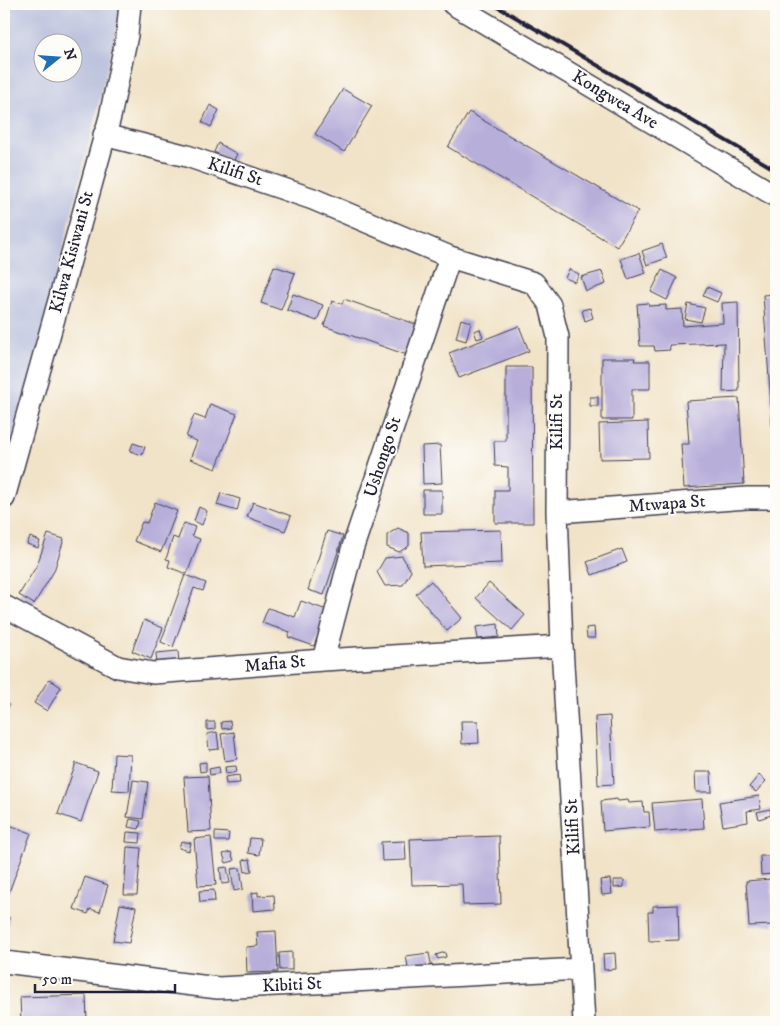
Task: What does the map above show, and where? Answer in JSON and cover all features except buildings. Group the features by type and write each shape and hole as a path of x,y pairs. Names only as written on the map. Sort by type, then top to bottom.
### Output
{"street":[{"name":"Kilwa Kisiwani St","path":"4,498 110,117 127,35 130,4"},
{"name":"Kongwea Ave","path":"454,4 776,196"},
{"name":"Kilifi St","path":"104,135 187,156 313,199 450,256 534,282 550,305 558,337 557,512 562,646 584,1022"},
{"name":"Ushongo St","path":"324,660 352,550 450,256"},
{"name":"Mtwapa St","path":"557,512 747,498 776,498"},
{"name":"Mafia St","path":"4,606 118,667 153,674 324,660 562,646"},
{"name":"Kibiti St","path":"4,962 218,988 581,969"}],"shaded area":[{"path":"4,4 123,4 20,425 4,467"}],"railway":[{"path":"493,4 776,170"}]}
